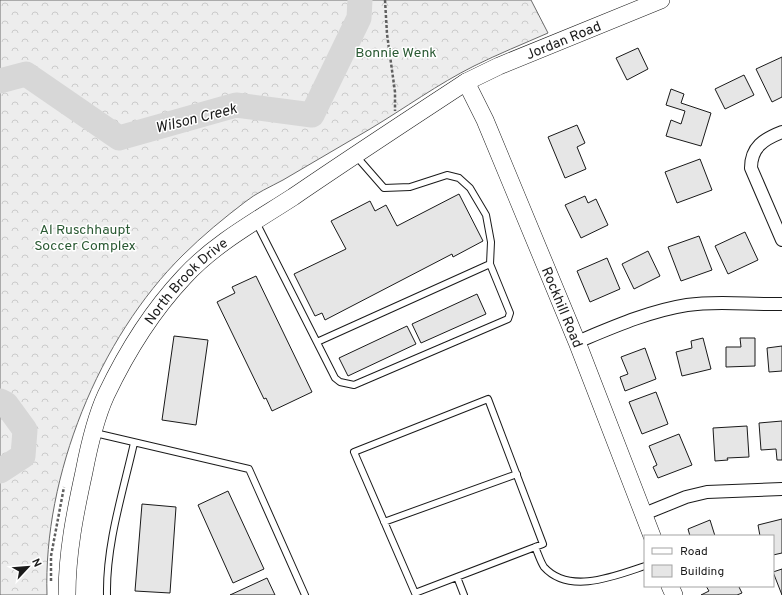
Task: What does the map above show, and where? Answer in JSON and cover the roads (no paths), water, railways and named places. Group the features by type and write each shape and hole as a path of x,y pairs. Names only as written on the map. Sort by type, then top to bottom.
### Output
{"street":[{"name":"Jordan Road","path":"466,82 499,66 661,0"},
{"name":"North Brook Drive","path":"67,595 67,564 74,518 93,433 106,396 136,341 156,309 184,276 213,251 255,221 466,82"},
{"name":"Rockhill Road","path":"466,82 485,120 577,342 652,535"},
{"path":"782,132 761,142 752,155 751,168 782,240"},
{"path":"577,342 640,318 687,305 720,303 782,304"},
{"path":"644,514 686,497 707,492 782,489"}],"lane":[{"path":"255,221 335,378 340,382 354,385 508,318 510,313 490,264 491,242 486,215 470,188 459,178 447,174 410,187 384,188 355,155"},
{"path":"317,342 490,264"},
{"path":"488,399 517,474 543,544 415,593 354,452 488,399"},
{"path":"93,433 249,470 306,595"},
{"path":"107,595 107,573 113,535 134,443"},
{"path":"384,522 517,474"},
{"path":"535,547 544,566 558,578 581,583 614,576 644,566"},
{"path":"457,577 464,595"}],"waterway":[{"name":"Wilson Creek","path":"0,81 26,74 119,138 236,105 312,115 359,18 360,0"},
{"name":"Wilson Creek","path":"0,401 6,404 25,430 23,456 0,471"}],"park label":[{"name":"Bonnie Wenk","path":"396,52"},
{"name":"Al Ruschhaupt Soccer Complex","path":"85,238"}]}
